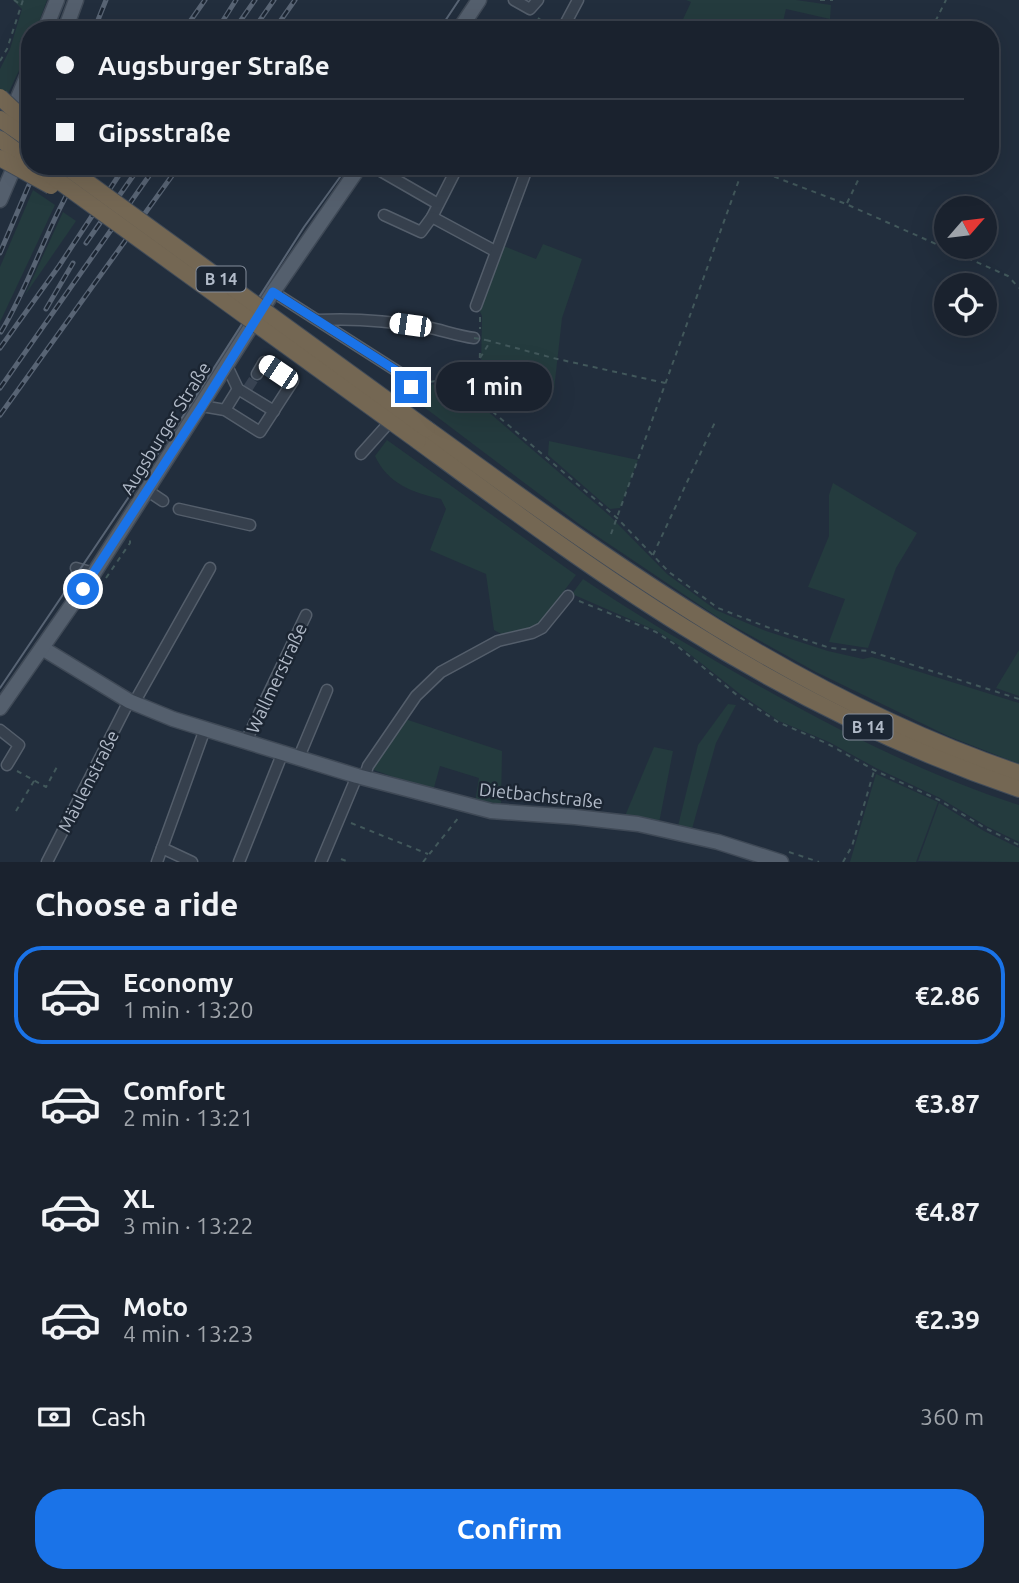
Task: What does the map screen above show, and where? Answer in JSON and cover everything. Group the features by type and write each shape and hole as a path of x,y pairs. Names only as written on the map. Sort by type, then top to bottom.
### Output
{"highway":[{"path":"0,97 21,118"},
{"path":"0,119 21,134"},
{"path":"0,140 21,155"},
{"name":"B 14","path":"0,159 21,170"},
{"name":"B 14","path":"29,175 108,218"},
{"name":"B 14","path":"50,175 422,435 713,626 823,688 942,743 1019,773"},
{"name":"B 14","path":"77,175 422,435 565,548 685,628 807,698 891,738 1019,789"},
{"name":"B 14","path":"81,175 94,187"}],"main road":[{"path":"49,21 57,0"},
{"path":"68,21 76,0"},
{"path":"465,21 479,0"},
{"path":"0,140 21,92"},
{"path":"0,200 21,149"},
{"name":"Augsburger Straße","path":"0,708 94,573 273,292 354,175"},
{"name":"Dietbachstraße","path":"42,648 132,702 205,729 464,806 491,811 638,824 785,857"}],"street":[{"path":"514,0 534,5"},
{"path":"567,21 578,0"},
{"path":"0,113 21,98"},
{"path":"388,175 438,204"},
{"path":"384,215 421,232 432,217 453,175"},
{"path":"476,306 525,175"},
{"path":"432,217 495,251"},
{"path":"273,292 400,373 411,387 405,405 361,454"},
{"path":"317,320 368,320 428,328 480,339"},
{"path":"202,406 225,410 260,432 293,381 264,362 257,374"},
{"path":"227,366 244,390 274,411"},
{"path":"225,410 244,390"},
{"path":"148,491 163,501"},
{"path":"179,509 250,525"},
{"path":"76,568 94,573"},
{"name":"Mäulenstraße","path":"47,862 132,702 211,568"},
{"path":"321,862 361,777 416,696 441,672 498,641 542,628 568,596"},
{"name":"Wallmerstraße","path":"246,741 306,614"},
{"path":"299,757 327,690"},
{"path":"157,862 205,729"},
{"path":"0,730 19,745 7,765"},
{"path":"239,862 283,752"},
{"path":"162,848 192,862"}],"path":[{"path":"14,0 22,5"},
{"path":"0,61 23,0"},
{"path":"820,0 833,0"},
{"path":"936,21 946,0"},
{"path":"534,5 535,15 543,21"},
{"path":"611,534 742,175"},
{"path":"769,175 846,204 1008,276 1019,288"},
{"path":"846,204 860,175"},
{"path":"476,306 480,317 479,400"},
{"path":"480,339 665,383"},
{"path":"480,359 490,341"},
{"path":"411,387 422,382 436,381 479,400 617,518 691,590 718,608 767,628 830,648 869,651 1019,699"},
{"path":"653,555 716,420"},
{"path":"568,596 656,632 756,709 778,722 939,800 1019,845"},
{"path":"7,765 47,787 58,765"},
{"path":"843,862 852,846 874,770"},
{"path":"16,811 34,780"},
{"path":"423,862 458,818 464,806"},
{"path":"351,823 428,854"},
{"path":"785,857 819,862"},
{"path":"341,859 349,862"}],"green space":[{"path":"13,0 47,0 39,21 21,21 21,66 0,111 0,69 10,49 22,9"},
{"path":"686,0 796,0 831,5 830,19 786,9 783,21 682,21 691,2"},
{"path":"33,190 55,205 0,322 0,267"},
{"path":"63,212 76,221 25,295"},
{"path":"543,244 582,259 562,318 554,390 481,368 482,316 477,305 501,245 536,259"},
{"path":"432,384 454,389 478,403 610,516 667,574 716,610 766,631 828,651 863,659 872,657 1019,703 1019,764 948,736 816,672 719,618 579,524 420,404"},
{"path":"387,440 576,575 539,624 531,629 503,635 494,630 486,574 430,550 446,509 441,499 411,490 386,473 375,456"},
{"path":"549,441 638,460 620,508 610,509 548,455"},
{"path":"833,483 917,533 896,568 868,648 829,642 845,599 808,587 829,536 829,495"},
{"path":"583,579 718,662 840,729 910,763 1019,805 1019,842 940,798 829,742 779,721 657,631 572,594"},
{"path":"1019,650 1019,696 996,688"},
{"path":"728,704 736,705 716,743 692,829 678,826 698,745"},
{"path":"405,719 502,751 501,807 475,802 479,778 440,766 433,791 371,769"},
{"path":"654,747 673,751 659,823 625,816"},
{"path":"876,774 938,802 916,862 850,862"},
{"path":"939,803 984,831 1019,848 1019,862 918,861"}],"tunnel":[{"path":"248,388 257,374"}],"tram line":[{"path":"445,21 459,0"},
{"path":"0,688 178,424 304,227 342,175"}],"railway":[{"path":"98,21 106,0"},
{"path":"190,21 205,0"},
{"path":"223,21 236,0"},
{"path":"240,21 255,0"},
{"path":"259,21 274,0"},
{"path":"280,21 295,0"},
{"path":"0,253 33,175"},
{"path":"1,332 79,175"},
{"path":"0,348 59,266 119,175"},
{"path":"86,243 134,175"},
{"path":"0,388 150,175"},
{"path":"0,415 173,175"},
{"path":"46,309 73,263"}],"route":[{"path":"83,589 273,292 400,373 411,387"}]}
